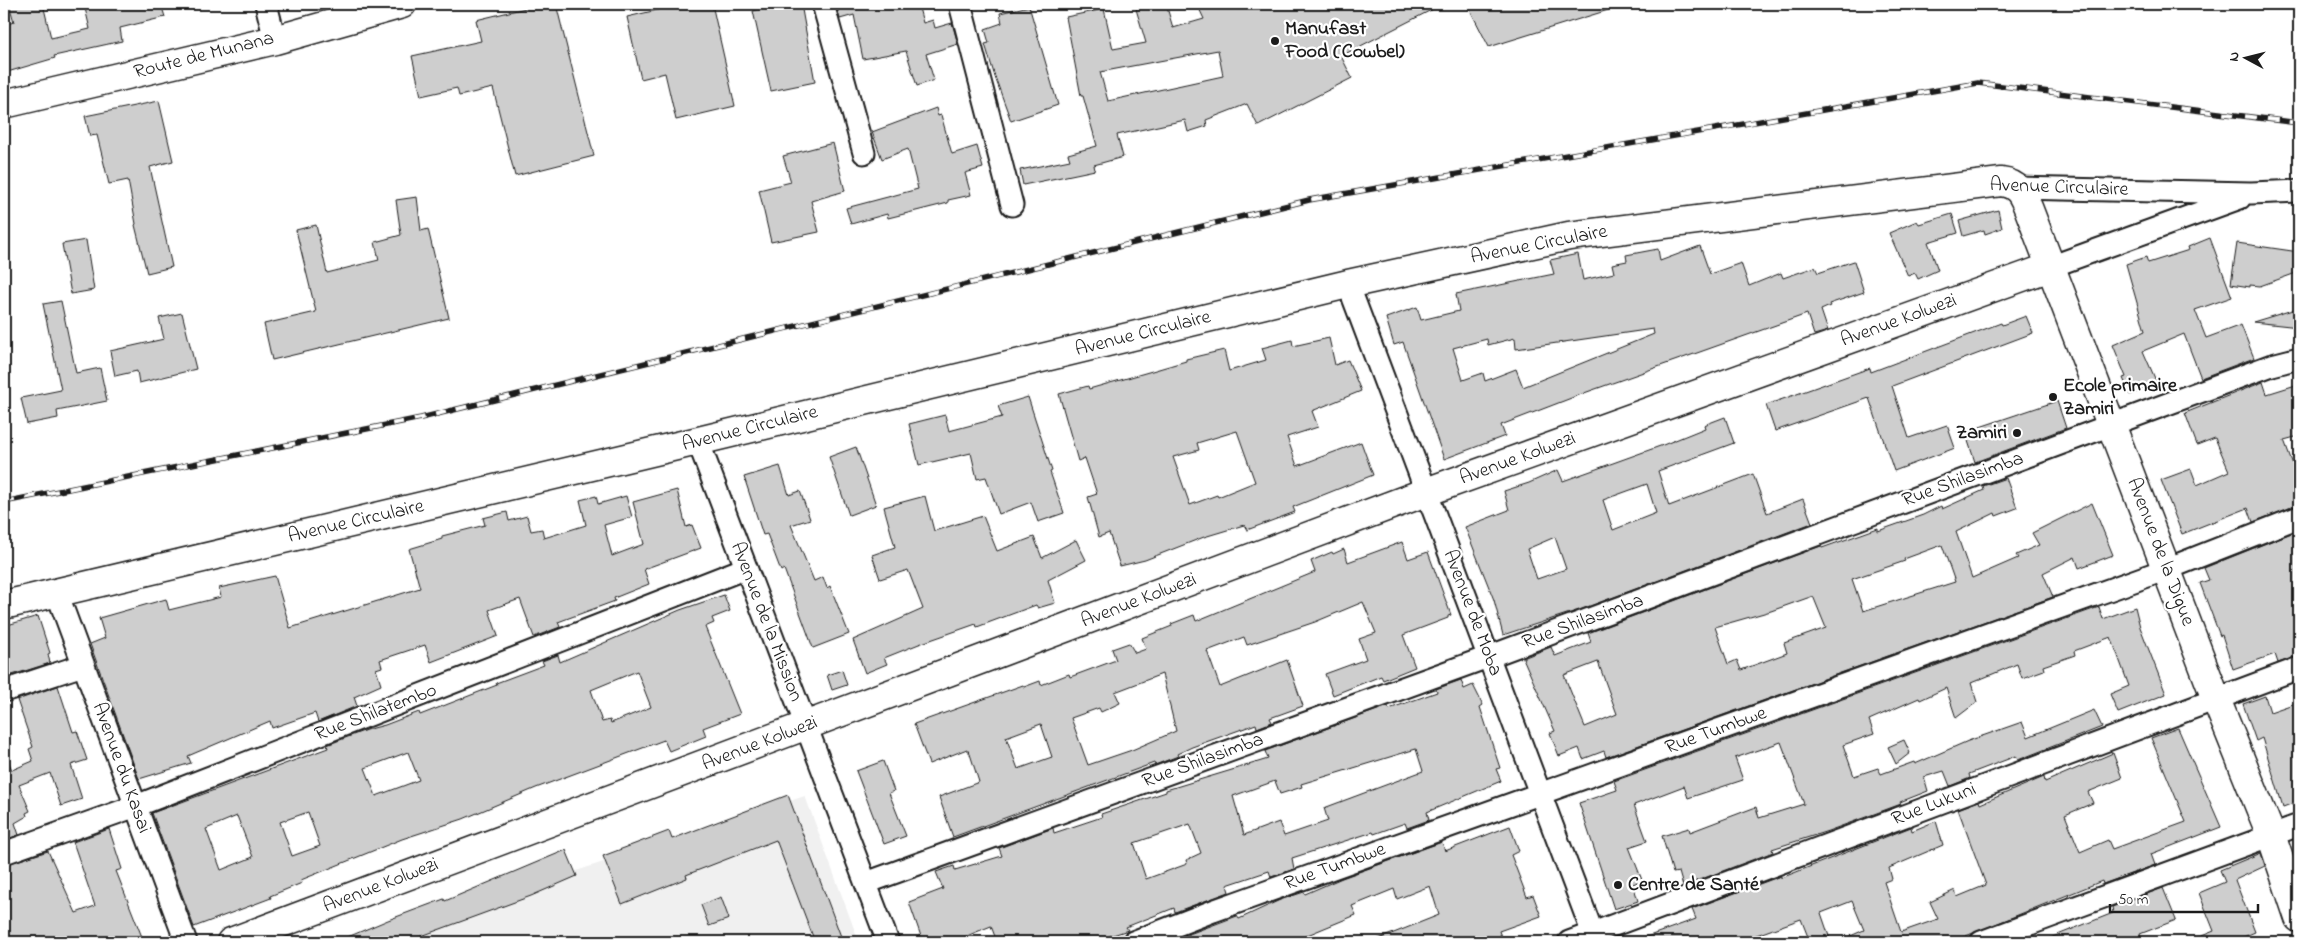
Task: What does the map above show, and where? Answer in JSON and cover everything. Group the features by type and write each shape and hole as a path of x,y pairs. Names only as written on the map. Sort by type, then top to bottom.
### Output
{"street":[{"path":"266,4 274,40"},
{"name":"Route de Munana","path":"4,104 274,40 402,4"},
{"path":"823,4 864,153"},
{"path":"960,4 1012,205"},
{"name":"Avenue Circulaire","path":"4,604 698,441 1348,284 1569,236 2001,182 2010,183 2018,188 2251,194 2299,191"},
{"name":"Avenue de la Digue","path":"2018,188 2029,210 2216,699 2271,835 2299,918"},
{"path":"2050,267 2251,194"},
{"name":"Avenue Kolwezi","path":"231,942 1426,492 2050,267"},
{"name":"Avenue de Moba","path":"1348,284 1594,938"},
{"name":"Rue Shilasimba","path":"866,883 1488,657 2272,365 2299,358"},
{"name":"Avenue de la Mission","path":"698,441 888,942"},
{"name":"Rue Tumbwe","path":"1133,942 1213,910 2167,569 2299,517"},
{"name":"Rue Shilatembo","path":"4,853 136,806 746,568"},
{"name":"Avenue du Kasai","path":"57,593 186,942"},
{"path":"4,691 83,665"},
{"name":"Rue Lukuni","path":"1568,942 1594,938 2299,668"},
{"path":"1981,942 2299,825"}],"shaded area":[{"path":"805,796 859,942 359,942"}],"building":[{"path":"9,4 43,4 51,38 90,29 84,4 161,4 165,17 120,28 122,41 54,56 55,58 4,73 4,25 14,22"},
{"path":"542,4 556,4 594,156 515,176 493,88 459,96 457,88 421,96 412,56 481,41 476,20"},
{"path":"683,4 712,4 735,106 676,120 665,73 641,79 627,17"},
{"path":"784,4 801,4 815,82 771,91 753,11"},
{"path":"836,4 918,4 923,23 933,20 935,28 952,23 958,44 926,54 934,80 917,86 906,51 863,59 854,15 840,19"},
{"path":"1155,4 1166,4 1173,28 1204,19 1197,4 1443,4 1341,56 1352,78 1258,126 1247,104 1206,120 1207,126 1188,132 1185,120 1117,135 1123,157 1094,165 1095,170 1023,185 1020,170 1070,160 1068,154 1097,146 1083,96 1081,96 1066,17 1104,9 1113,49 1146,43 1136,9","holes":["1218,50 1223,76 1108,101 1100,72"]},
{"path":"1467,4 1617,4 1618,7 1489,47"},
{"path":"1029,6 1058,105 1011,121 985,44 989,43 985,29 1002,23 1000,13"},
{"path":"159,101 173,161 150,167 172,267 147,273 135,225 128,180 109,184 97,135 90,136 85,116"},
{"path":"936,108 938,116 941,115 952,154 977,146 983,168 965,173 971,195 948,200 948,203 888,218 887,214 851,224 846,208 918,189 908,149 882,159 872,132"},
{"path":"833,143 845,191 811,201 819,232 771,242 759,190 791,182 783,156"},
{"path":"417,197 421,231 428,229 449,318 272,360 264,324 316,312 296,230 316,225 327,273 379,260 375,242 401,235 396,200"},
{"path":"1998,210 2002,228 1985,234 1984,230 1963,236 1959,221"},
{"path":"1952,214 1958,233 1928,242 1938,270 1918,279 1915,273 1908,276 1889,233 1917,221 1919,224"},
{"path":"2210,238 2232,297 2195,310 2206,338 2241,325 2254,358 2201,378 2184,334 2143,351 2157,383 2130,395 2123,378 2126,377 2113,345 2145,331 2126,264 2146,257 2148,263 2189,250 2188,247"},
{"path":"86,240 94,290 71,294 62,244"},
{"path":"2237,243 2299,252 2299,272 2260,286 2250,285 2250,287 2231,284"},
{"path":"1700,246 1710,274 1741,263 1749,286 1781,273 1783,278 1815,267 1818,273 1854,261 1864,292 1829,304 1830,306 1821,310 1828,331 1814,335 1807,314 1587,392 1501,425 1505,436 1444,459 1403,342 1394,345 1386,318 1417,307 1421,320 1459,311 1456,294 1554,274 1550,260 1578,254 1583,280 1614,273 1612,264 1627,261 1626,255 1658,249 1660,261","holes":["1653,329 1654,334 1523,387 1516,369 1485,381 1483,373 1463,380 1453,348 1487,339 1488,345 1515,338 1516,349"]},
{"path":"61,301 76,373 100,368 107,401 57,411 58,418 27,424 21,398 61,390 43,304"},
{"path":"2299,308 2299,327 2253,322"},
{"path":"182,313 196,369 139,383 137,371 115,376 110,351 164,339 159,318"},
{"path":"2026,316 2033,333 1892,386 1909,438 1947,425 1955,448 1894,471 1869,398 1775,431 1766,405 1870,368 1871,372 2001,323 2002,325"},
{"path":"1329,338 1335,365 1348,360 1361,391 1312,411 1318,427 1287,437 1297,466 1361,442 1373,475 1293,507 1295,512 1247,530 1244,525 1204,537 1145,560 1120,566 1109,533 1099,537 1088,497 1097,494 1085,458 1078,461 1059,394 1088,386 1089,389 1186,361 1186,359 1224,350 1229,371 1266,360 1262,348 1292,340 1293,346","holes":["1237,431 1255,482 1218,497 1217,495 1190,505 1173,457 1199,450 1197,443"]},
{"path":"2263,382 2267,394 2299,384 2299,436 2284,440 2299,481 2299,505 2253,522 2248,508 2182,534 2161,480 2191,469 2197,485 2229,471 2215,438 2197,445 2185,413"},
{"path":"1028,397 1064,513 1038,522 1031,502 999,514 986,477 977,479 971,453 919,465 909,424 945,415 949,431 1002,417 998,406"},
{"name":"Zamiri","path":"2057,401 2066,428 1975,462 1965,432"},
{"path":"1725,417 1734,443 1658,471 1669,506 1753,474 1767,513 1803,499 1812,523 1579,610 1503,635 1494,600 1465,527 1509,510 1504,491 1529,483 1558,470 1563,481 1663,445 1705,428 1704,425","holes":["1647,484 1656,513 1613,530 1603,500","1555,537 1566,569 1537,579 1527,549"]},
{"path":"856,447 876,505 849,515 829,457"},
{"path":"780,466 789,495 800,491 810,519 791,525 814,581 823,577 827,588 830,586 849,634 813,648 784,569 781,571 767,534 763,535 744,477"},
{"path":"2006,478 2017,508 1996,516 1995,513 1956,532 1972,578 2018,558 2016,555 2039,545 2032,533 2092,503 2113,555 2079,568 2075,557 2043,573 2053,597 1606,757 1604,751 1583,759 1579,748 1559,756 1550,733 1555,731 1523,658 1551,647 1555,656 1591,642 1588,633 1821,546 1822,548 1878,528 1878,531 1923,515 1941,506 1942,509 1984,490 1983,486","holes":["1942,545 1955,582 1863,611 1852,579 1905,561 1904,559","1813,596 1826,628 1784,643 1787,653 1741,670 1737,660 1728,664 1715,627 1771,611","1598,662 1617,714 1585,727 1564,675"]},
{"path":"677,490 686,527 692,525 701,548 644,569 649,584 614,598 615,601 558,622 560,627 534,637 520,599 489,610 498,636 431,662 425,645 380,660 382,667 376,669 381,685 354,697 357,706 318,722 315,713 272,728 270,721 188,756 191,763 139,779 90,644 105,638 99,618 166,599 169,610 221,597 219,588 275,576 290,628 420,588 409,549 442,539 442,536 485,525 483,518 507,512 509,521 527,516 531,531 542,529 544,538 586,525 580,500 596,496 598,504 626,496 632,517 604,525 612,556 644,544 633,502"},
{"path":"925,496 934,531 983,516 997,551 1034,537 1042,558 1076,540 1086,560 1048,580 1055,603 1038,608 1036,605 977,627 976,624 919,644 884,658 887,664 865,673 853,640 923,609 908,570 880,579 872,555 895,547 884,507"},
{"path":"2299,530 2299,656 2278,663 2275,654 2233,669 2222,635 2220,636 2200,583 2209,580 2204,568"},
{"path":"1402,542 1408,559 1428,552 1451,615 1448,618 1403,635 1415,667 1383,680 1381,676 1333,695 1325,674 1366,659 1359,639 1376,633 1363,602 1315,622 1247,645 1244,637 1207,651 1220,687 1287,660 1303,706 1270,718 1272,722 1257,728 1256,724 1192,747 1177,754 1178,756 1155,765 1154,763 953,837 939,797 979,782 970,754 967,749 929,764 914,724 1023,685 1024,687 1040,681 1041,685 1069,674 1070,677 1116,660 1112,649 1129,643 1135,653 1146,649 1142,638 1194,615 1196,621 1315,572 1311,561 1332,552 1333,554 1344,549 1348,562","holes":["1162,674 1176,731 1132,750 1088,765 1071,718 1099,708 1101,712 1120,703 1115,692","1041,724 1052,757 1018,769 1006,737"]},
{"path":"724,595 730,611 712,618 714,623 705,627 740,714 703,728 706,736 669,751 664,740 536,788 463,819 402,839 301,880 302,883 270,896 271,898 194,927 152,813 328,748 327,745 366,730 419,712 420,715 544,665 542,661 558,655 560,662 680,610","holes":["637,671 651,707 611,723 610,720 602,722 591,690","408,752 419,780 376,796 365,768","308,812 320,846 292,856 280,822","237,816 253,857 221,870 206,829"]},
{"path":"2099,607 2103,619 2135,607 2140,627 2166,694 2118,713 2110,694 2129,686 2111,637 2074,651 2075,655 2043,666 2044,670 2022,678 2017,664 1971,683 1977,702 1956,718 1946,688 1920,700 1919,698 1869,720 1874,734 1843,745 1854,776 1878,768 1881,774 1914,762 1915,764 1968,741 2022,722 2028,737 2094,710 2102,727 2018,760 2016,756 1969,774 1970,778 1950,786 1944,771 1924,777 1928,791 1900,802 1901,804 1772,849 1773,852 1683,886 1679,872 1673,873 1662,836 1689,828 1690,832 1756,807 1759,818 1804,804 1781,742 1735,758 1743,780 1688,798 1684,786 1634,805 1647,841 1629,847 1642,880 1633,884 1638,901 1614,909 1579,803 1617,790 1614,781"},
{"path":"38,616 50,653 48,654 50,663 9,676 4,660 4,626"},
{"path":"842,670 847,685 832,690 827,675"},
{"path":"1461,680 1464,689 1473,685 1483,705 1480,707 1500,768 1496,769 1501,781 1427,812 1429,820 1407,828 1405,823 1292,858 1294,869 1271,877 1269,871 1227,885 1229,892 1175,912 1174,908 1126,927 1128,930 1092,942 997,942 991,926 952,942 923,942 909,902 943,889 936,872 954,866 955,870 1002,856 999,848 1053,828 1054,833 1102,817 1101,814 1166,792 1166,790 1268,759 1265,751 1388,706 1389,709 1437,692 1436,689","holes":["1416,749 1423,771 1324,808 1328,821 1284,836 1279,822 1244,835 1233,796 1275,781 1280,794 1302,787 1301,784","1190,824 1201,853 1186,860 1187,864 1146,879 1134,843"]},
{"path":"58,686 73,732 77,731 87,760 71,765 82,799 61,806 50,773 19,785 30,811 26,813 27,816 15,823 19,835 4,840 4,751 12,770 33,761 29,749 33,747 17,700"},
{"path":"2265,696 2270,712 2299,702 2299,801 2283,807 2262,738 2256,741 2243,704"},
{"path":"2178,728 2221,827 2151,854 2155,865 2103,884 2102,881 1951,942 1837,942 1864,930 1852,901 1821,913 1831,942 1810,942 1801,919 1737,942 1638,942 1638,940 1696,919 1692,909 1781,876 1781,878 1911,827 1912,831 1936,821 1943,845 1889,868 1892,879 1884,882 1901,932 1938,919 1930,902 1955,890 1957,897 1986,885 1958,809 1979,801 1980,804 2044,777 2045,782 2113,753 2122,778 2088,792 2093,803 2065,815 2080,852 2108,840 2112,849 2186,822 2151,738"},
{"path":"1904,740 1910,753 1896,764 1888,747"},
{"path":"883,761 894,791 889,793 906,836 884,844 856,771"},
{"path":"788,795 843,942 815,942 776,840 686,875 687,878 622,904 603,856 669,831 672,839"},
{"path":"1510,826 1519,851 1511,855 1527,897 1533,895 1541,916 1499,931 1503,942 1371,942 1439,915 1430,886 1397,899 1394,889 1352,906 1356,915 1305,936 1308,942 1187,942 1184,936 1237,916 1239,919 1280,900 1304,892 1305,894 1342,878 1442,842 1445,851"},
{"path":"109,829 122,869 116,871 144,942 4,942 4,865 48,851 76,913 95,906 73,842"},
{"path":"566,850 577,876 531,896 405,942 336,942 388,920 444,899 445,901"},
{"path":"2261,853 2265,866 2235,880 2255,932 2232,942 2187,942 2214,931 2199,893 2225,882 2220,870"},
{"path":"2163,888 2176,920 2140,934 2143,942 2040,942 2113,913 2112,907"},
{"path":"721,897 729,919 709,926 701,905"}],"railway":[{"path":"4,502 421,418 1309,200 1978,83 2299,123"}],"place":[{"name":"Manufast Food (Cowbel)","path":"1275,41"},
{"name":"Ecole primaire Zamiri","path":"2053,397"},
{"name":"Zamiri","path":"2017,433"},
{"name":"Centre de Santé","path":"1618,885"}]}
